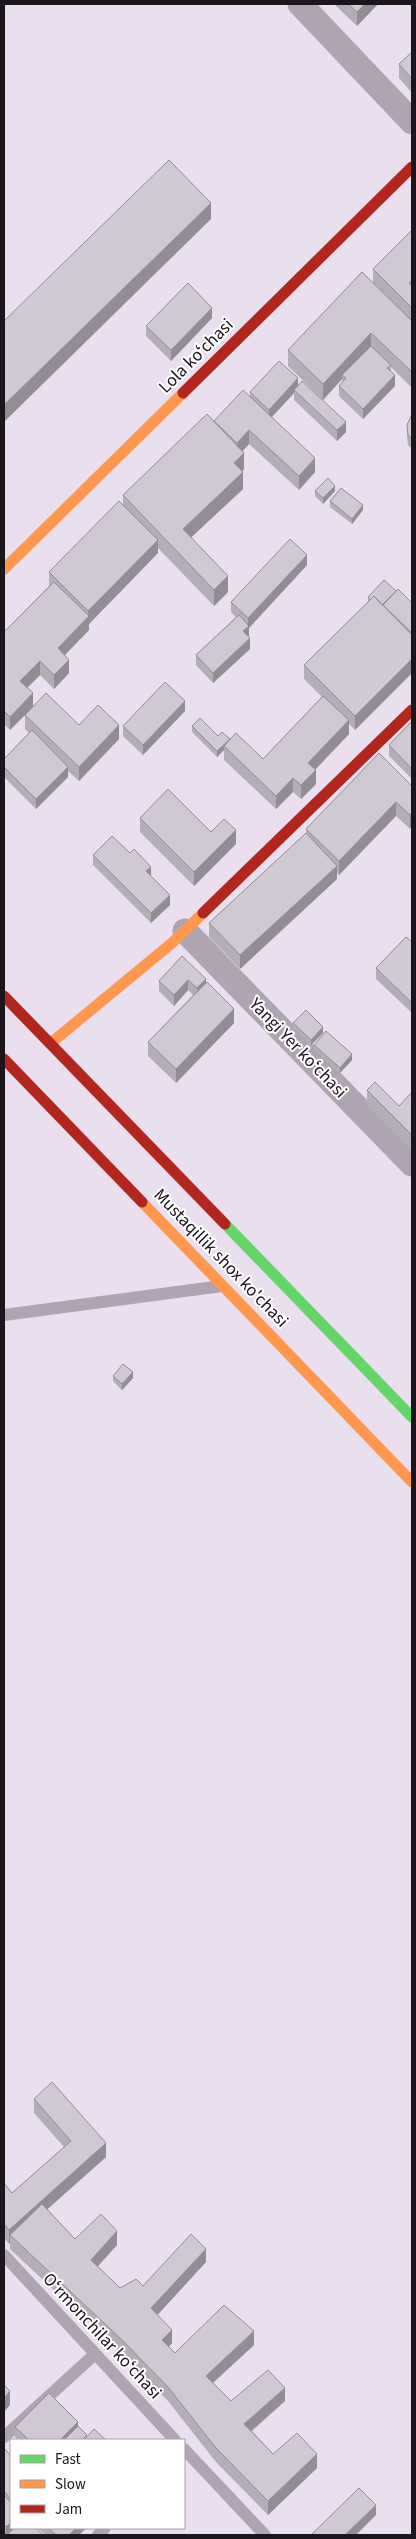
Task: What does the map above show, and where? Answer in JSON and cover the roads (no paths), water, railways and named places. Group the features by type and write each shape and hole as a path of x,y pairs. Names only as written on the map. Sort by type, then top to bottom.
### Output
{"main road":[{"name":"Lola koʻchasi","path":"4,569 412,167"},
{"path":"51,1043 185,931 412,710"},
{"name":"Mustaqillik shox ko'chasi","path":"4,996 412,1417"},
{"name":"Mustaqillik shox ko'chasi","path":"4,1060 412,1482"}],"street":[{"path":"300,4 412,122"},
{"name":"Yangi Yer koʻchasi","path":"185,931 412,1164"}],"lane":[{"path":"4,1316 223,1285"},
{"name":"Oʻrmonchilar koʻchasi","path":"4,2255 174,2439"},
{"path":"4,2438 95,2354"},
{"path":"185,2451 265,2535"}]}
